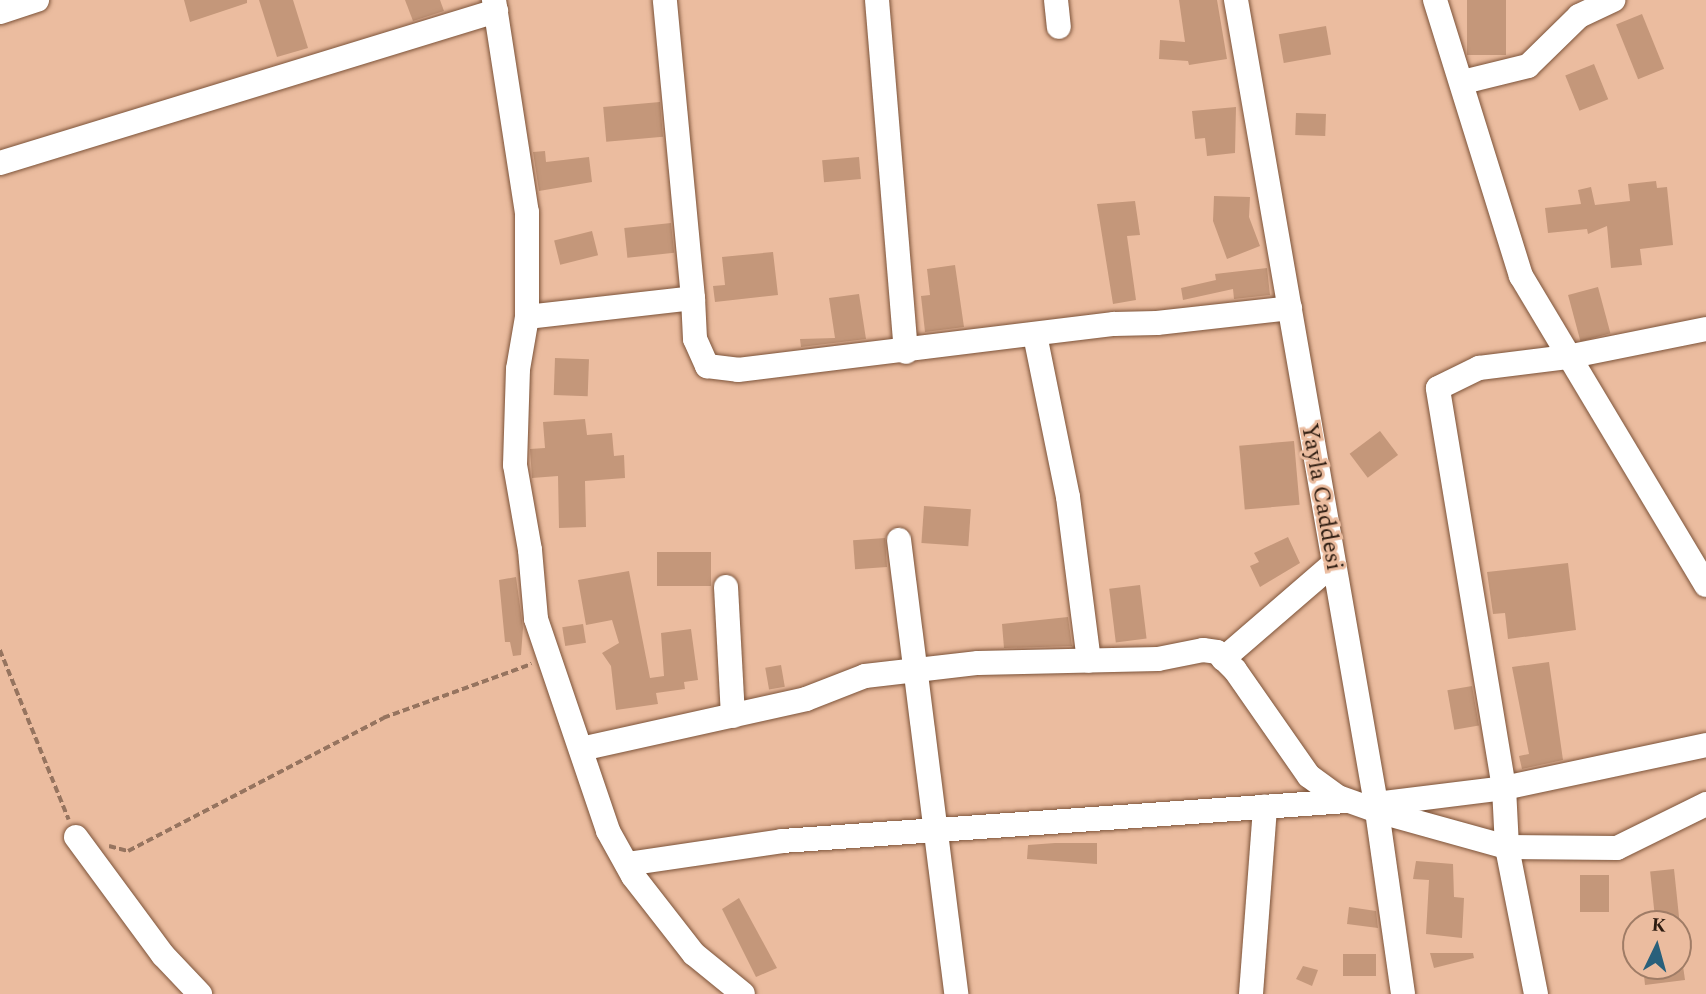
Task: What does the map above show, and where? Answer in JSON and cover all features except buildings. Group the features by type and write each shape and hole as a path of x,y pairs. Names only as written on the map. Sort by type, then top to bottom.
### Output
{"street":[{"path":"0,12 37,0"},
{"path":"665,0 695,339 707,366 738,370 795,360 906,352 1035,335 1290,308"},
{"path":"877,0 906,352"},
{"path":"1056,0 1059,27"},
{"name":"Yayla Caddesi","path":"1236,0 1376,808 1403,994"},
{"path":"1435,0 1463,82 1521,276 1706,586"},
{"path":"1463,82 1528,65 1578,16 1613,0"},
{"path":"0,163 495,5 527,212 527,317 518,369 515,465 530,550 536,619 581,748 592,791 627,864 694,954 743,994"},
{"path":"527,317 693,298"},
{"path":"1536,994 1507,847 1504,788 1438,388 1479,368 1567,357 1706,329"},
{"path":"1035,335 1068,497 1089,661"},
{"path":"899,540 956,994"},
{"path":"1223,659 1333,564"},
{"path":"726,587 733,716"},
{"path":"581,748 806,699 865,676 917,668 1158,659 1203,650 1223,659 1308,776 1348,801 1507,847 1617,848 1706,804"},
{"path":"1376,808 1504,788 1706,745"},
{"path":"627,864 782,841 1348,801"},
{"path":"1251,994 1265,807"},
{"path":"76,837 163,955 200,994"}],"path":[{"path":"0,650 76,837 128,851 383,718 551,657"}]}
